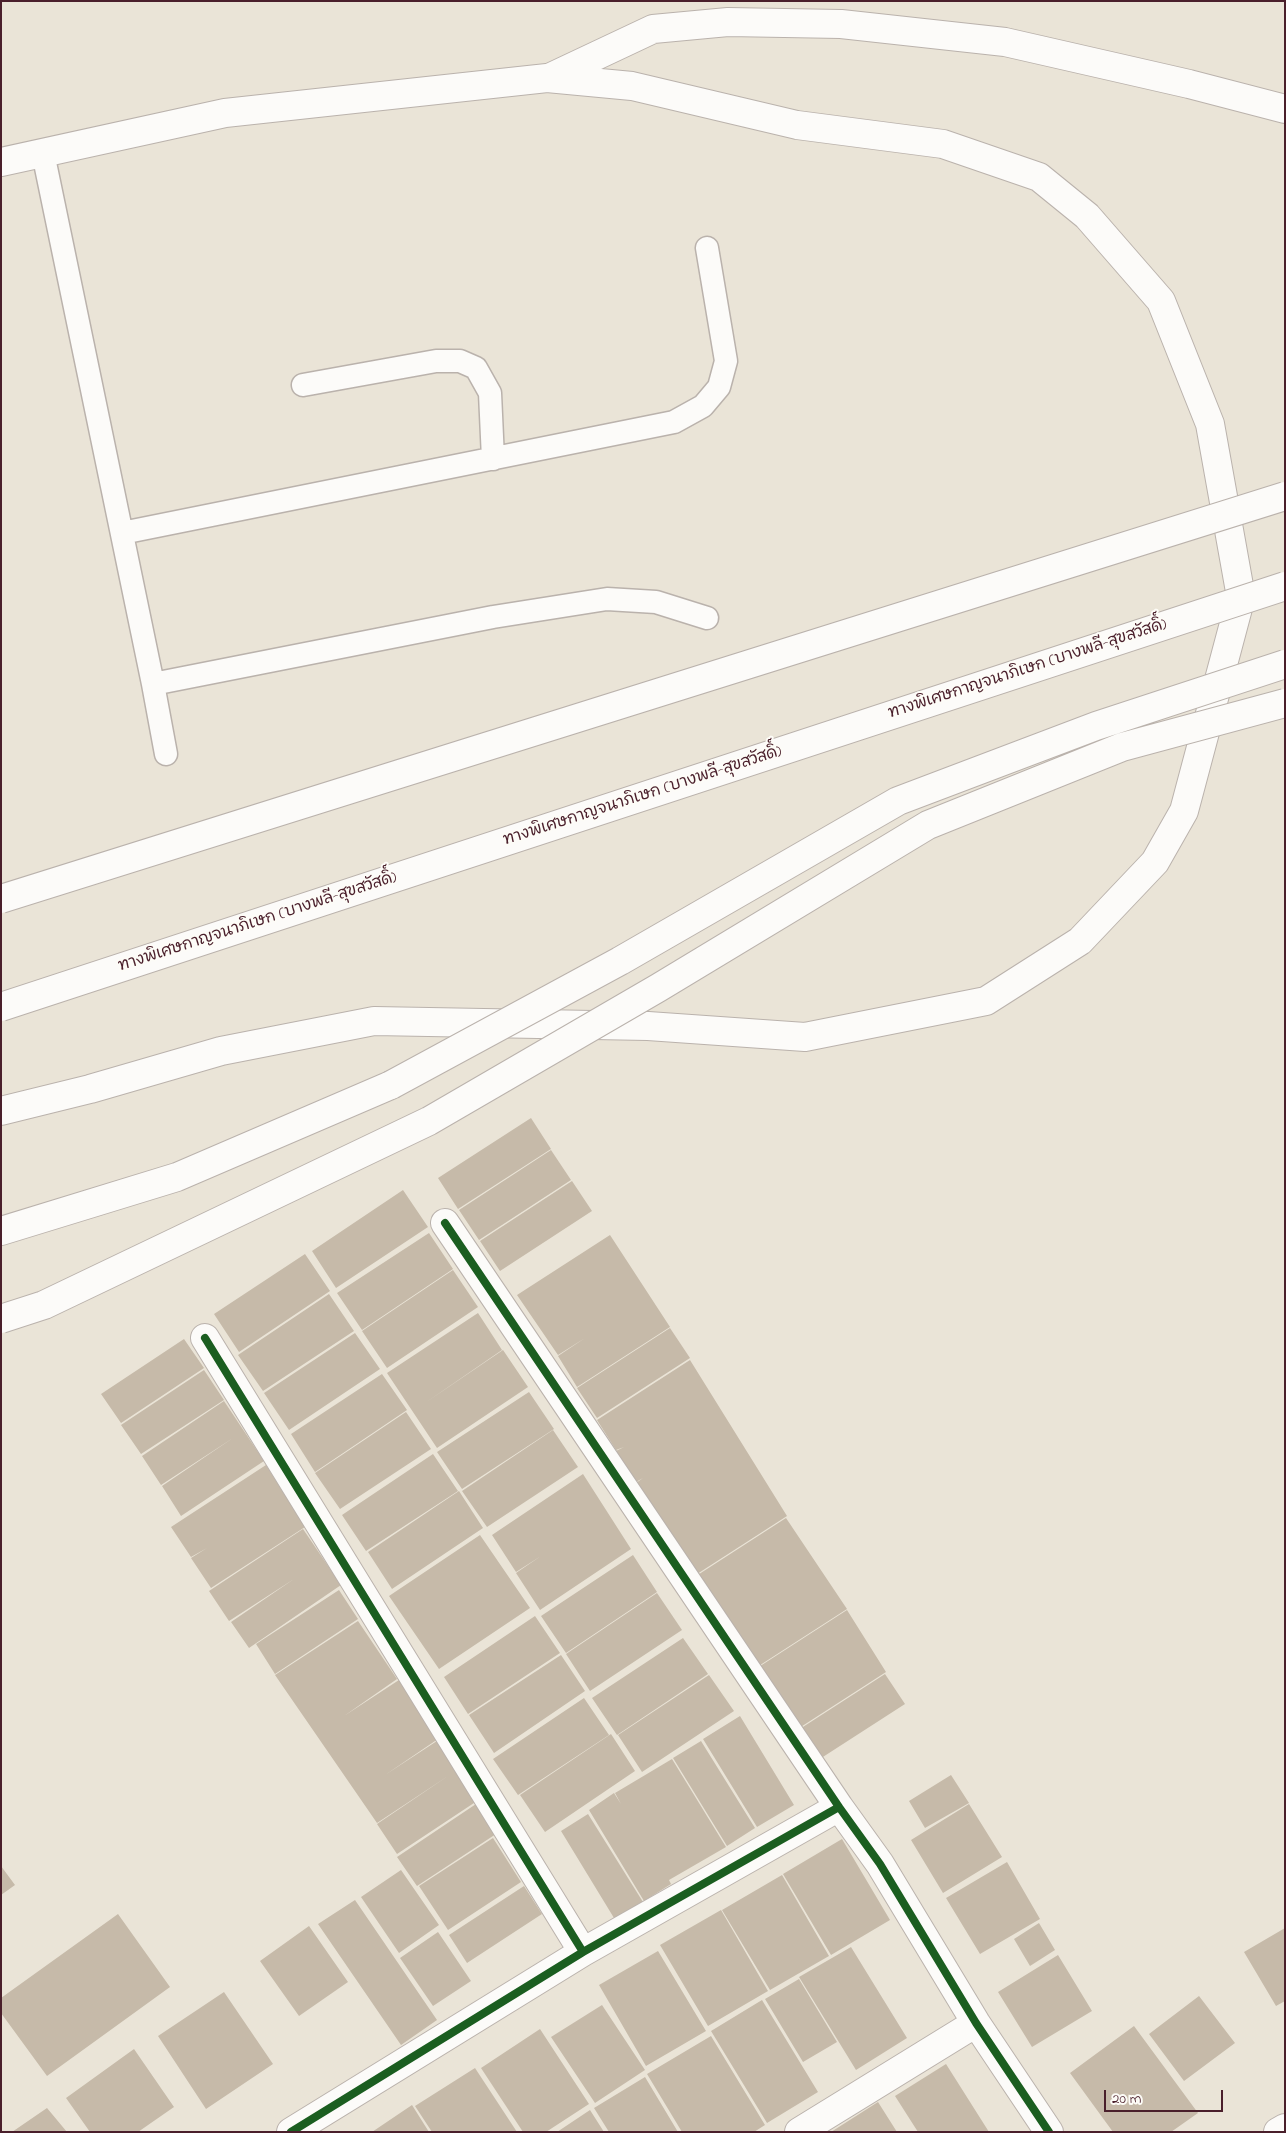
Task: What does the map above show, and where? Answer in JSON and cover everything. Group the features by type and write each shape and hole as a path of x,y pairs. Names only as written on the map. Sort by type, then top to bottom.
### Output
{"main road":[{"path":"547,78 653,29 728,22 841,24 1005,42 1189,84 1285,109"},
{"path":"1,162 225,113 547,78 632,86 797,125 943,144 1039,177 1086,216 1161,301 1210,424 1241,597 1184,811 1155,862 1080,941 986,1001 805,1037 648,1026 374,1021 221,1050 90,1089 1,1111"},
{"path":"1,899 1285,496"},
{"name":"ทางพิเศษกาญจนาภิเษก (บางพลี-สุขสวัสดิ์)","path":"1,1007 1285,586"},
{"path":"1,1231 177,1177 391,1085 620,961 898,801 1096,726 1285,664"},
{"path":"1,1319 44,1305 430,1121 650,993 928,825 1122,747 1285,703"},
{"path":"445,1223 839,1807 880,1864 976,2023 1050,2132"},
{"path":"205,1338 583,1952"},
{"path":"292,2132 583,1952 839,1807"},
{"path":"800,2132 976,2023"},
{"path":"1278,2132 1285,2128"}],"lane":[{"path":"43,153 166,754"},
{"path":"122,533 674,422 703,406 718,387 726,362 707,248"},
{"path":"303,385 436,361 460,361 476,368 490,393 493,459"},
{"path":"153,684 493,617 607,599 656,602 707,618"}],"building":[{"path":"531,1118 551,1149 458,1209 438,1178"},
{"path":"551,1150 571,1180 479,1240 459,1210"},
{"path":"572,1181 592,1211 500,1271 480,1241"},
{"path":"403,1190 428,1227 336,1288 312,1251"},
{"path":"429,1233 453,1269 362,1330 337,1293"},
{"path":"610,1235 670,1327 577,1387 558,1356 585,1338 558,1355 517,1295"},
{"path":"305,1254 330,1291 239,1352 214,1314"},
{"path":"453,1270 478,1307 387,1368 362,1331"},
{"path":"329,1294 354,1331 263,1391 238,1355"},
{"path":"478,1313 502,1350 425,1403 503,1350 528,1387 437,1448 387,1373"},
{"path":"670,1328 690,1358 597,1418 577,1388"},
{"path":"355,1333 380,1369 289,1430 264,1393"},
{"path":"184,1339 204,1368 121,1423 101,1394"},
{"path":"690,1360 787,1516 694,1576 636,1483 643,1478 636,1482 616,1451 624,1447 616,1450 597,1420"},
{"path":"204,1370 224,1400 141,1454 121,1425"},
{"path":"382,1374 407,1410 315,1472 291,1434"},
{"path":"529,1392 554,1429 462,1489 437,1452"},
{"path":"224,1401 264,1461 181,1516 162,1486 233,1438 161,1485 142,1456"},
{"path":"406,1412 431,1449 340,1509 315,1473"},
{"path":"553,1430 578,1467 487,1527 462,1491"},
{"path":"433,1454 458,1491 366,1551 342,1515"},
{"path":"266,1465 305,1527 211,1588 191,1558 207,1548 191,1557 171,1527"},
{"path":"583,1474 631,1549 540,1610 516,1573 541,1556 516,1572 492,1535"},
{"path":"459,1491 483,1528 392,1589 368,1552"},
{"path":"786,1518 847,1609 754,1669 713,1609 720,1603 713,1608 693,1578"},
{"path":"303,1529 341,1585 249,1648 231,1622 294,1579 229,1621 209,1591"},
{"path":"480,1535 530,1608 439,1669 389,1596"},
{"path":"633,1555 657,1592 566,1653 541,1616"},
{"path":"339,1590 358,1619 275,1674 256,1644"},
{"path":"657,1593 682,1630 590,1691 566,1654"},
{"path":"847,1610 886,1672 793,1732 754,1670"},
{"path":"535,1616 560,1653 468,1714 444,1677"},
{"path":"358,1621 397,1679 344,1716 399,1680 438,1739 385,1775 440,1739 480,1799 397,1854 377,1824 448,1776 377,1823 275,1675"},
{"path":"683,1638 708,1674 617,1735 592,1698"},
{"path":"561,1655 585,1691 494,1753 469,1715"},
{"path":"885,1674 905,1704 812,1764 792,1734"},
{"path":"709,1675 734,1711 642,1772 618,1735"},
{"path":"584,1698 609,1735 518,1795 493,1759"},
{"path":"740,1716 794,1805 757,1827 703,1739"},
{"path":"611,1734 635,1771 545,1832 520,1795"},
{"path":"701,1741 755,1828 727,1846 673,1758"},
{"path":"672,1759 726,1847 669,1880 671,1884 644,1901 589,1810 614,1793 621,1804 615,1793"},
{"path":"951,1775 969,1803 925,1828 909,1801"},
{"path":"479,1802 499,1832 417,1886 397,1857"},
{"path":"969,1804 1002,1857 943,1893 911,1840"},
{"path":"588,1814 643,1902 614,1918 561,1831"},
{"path":"493,1838 521,1882 448,1930 419,1886"},
{"path":"842,1839 890,1920 831,1955 783,1874"},
{"path":"1007,1862 1040,1919 980,1954 946,1898"},
{"path":"1,1866 15,1885 1,1895"},
{"path":"401,1870 439,1925 399,1953 361,1897"},
{"path":"782,1875 829,1956 770,1990 722,1910"},
{"path":"524,1886 542,1914 467,1963 449,1935"},
{"path":"355,1900 437,2020 401,2045 318,1924"},
{"path":"721,1910 768,1991 708,2026 660,1945"},
{"path":"118,1914 170,1987 47,2076 1,2013 1,1998"},
{"path":"1039,1923 1055,1950 1030,1966 1014,1939"},
{"path":"309,1926 348,1982 299,2016 260,1961"},
{"path":"1285,1928 1285,2001 1276,2006 1244,1952"},
{"path":"438,1932 471,1981 433,2006 400,1958"},
{"path":"851,1947 907,2038 856,2070 799,1977"},
{"path":"658,1951 706,2031 646,2066 599,1985"},
{"path":"1058,1955 1092,2011 1032,2047 998,1992"},
{"path":"799,1979 837,2042 803,2062 765,1999"},
{"path":"224,1992 273,2064 206,2109 158,2036"},
{"path":"1199,1996 1235,2043 1184,2081 1149,2034"},
{"path":"762,2000 818,2092 767,2123 711,2031"},
{"path":"602,2005 645,2070 595,2103 551,2037"},
{"path":"1134,2026 1198,2113 1171,2132 1113,2132 1070,2073"},
{"path":"540,2029 589,2104 546,2132 523,2132 481,2068"},
{"path":"711,2036 765,2125 754,2132 682,2132 647,2074"},
{"path":"134,2049 174,2107 138,2132 90,2132 66,2098"},
{"path":"946,2064 989,2132 918,2132 895,2096"},
{"path":"475,2068 517,2132 432,2132 415,2106"},
{"path":"645,2077 678,2132 609,2132 594,2108"},
{"path":"878,2102 897,2132 831,2132"},
{"path":"412,2105 429,2132 372,2132"},
{"path":"47,2108 67,2132 12,2132"},
{"path":"590,2110 604,2132 557,2132"}],"cycle path":[{"path":"445,1223 839,1807"},
{"path":"205,1338 583,1952"},
{"path":"291,2132 583,1952 839,1807 880,1864 976,2023 1049,2132"}]}
